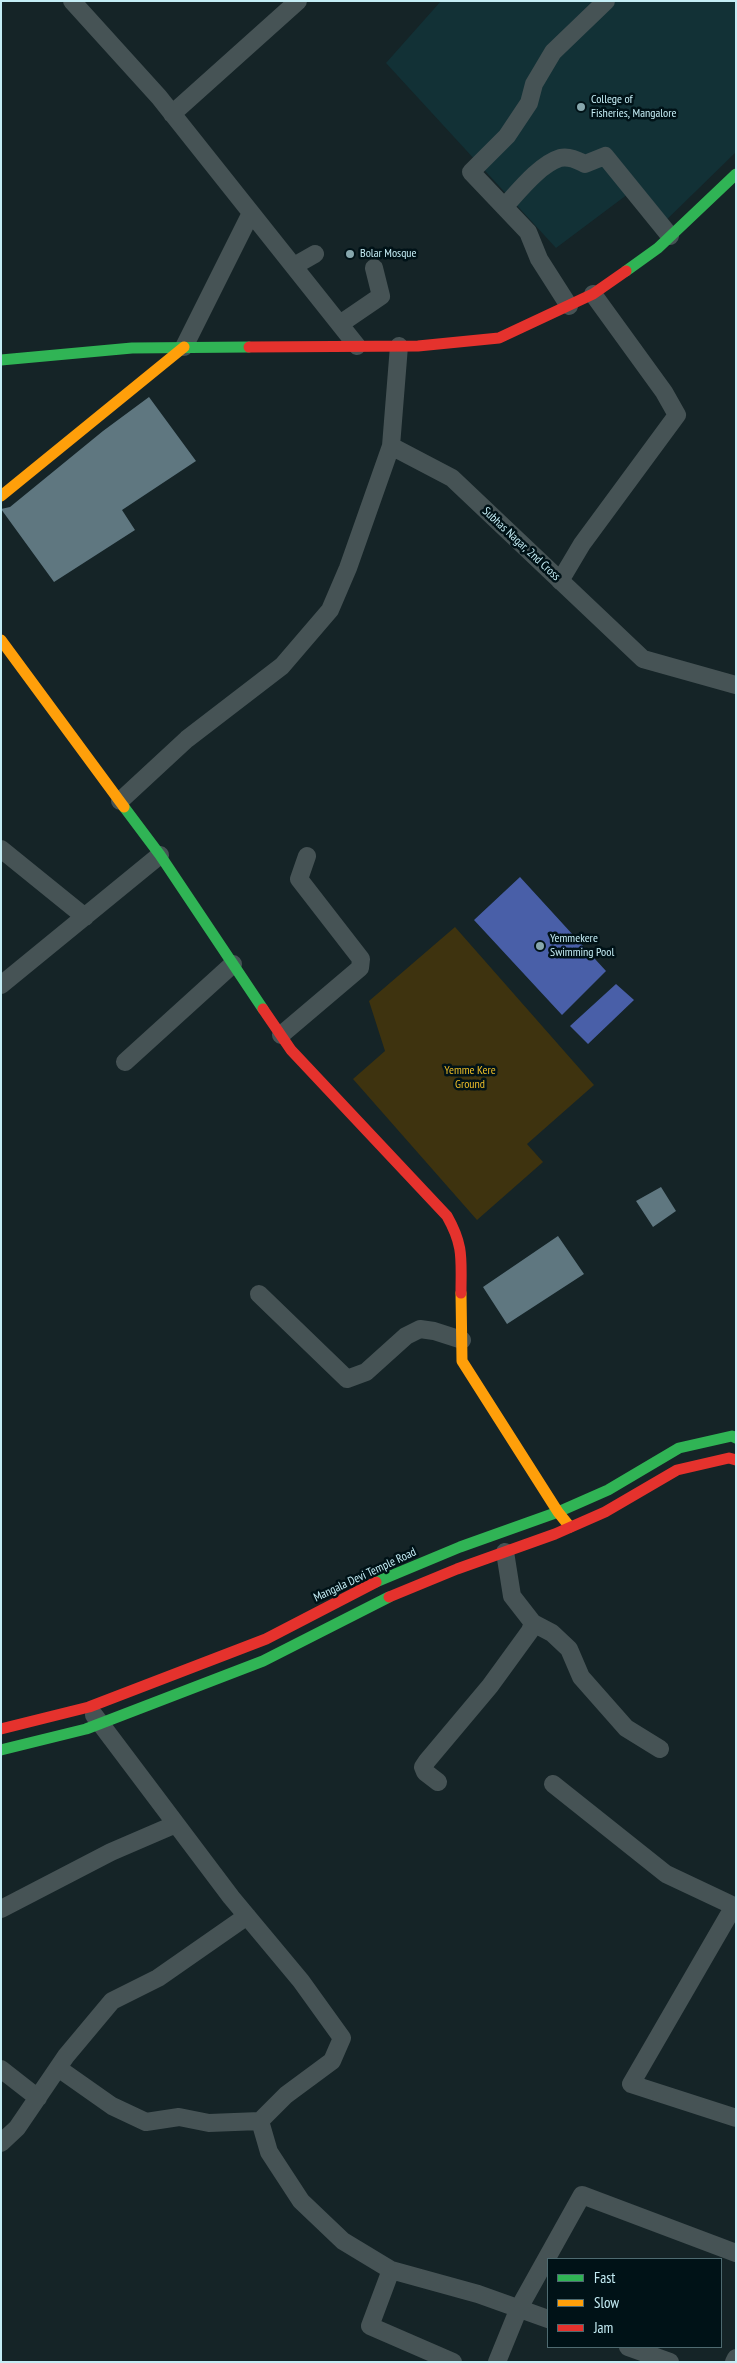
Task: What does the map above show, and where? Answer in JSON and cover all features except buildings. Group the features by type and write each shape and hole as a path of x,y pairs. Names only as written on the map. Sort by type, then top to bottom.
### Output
{"street":[{"path":"72,1 172,114 357,346"},
{"path":"172,114 298,1"},
{"path":"569,306 539,259 528,232 471,172 507,136 528,104 534,84 553,52 606,1"},
{"path":"504,207 537,172 559,158 572,158 585,164 605,156 670,236"},
{"path":"1,360 132,348 399,346 499,338 593,294 658,248 736,174"},
{"path":"1,496 184,348 251,213"},
{"path":"294,266 315,254"},
{"path":"340,324 381,296 374,268"},
{"path":"560,581 582,544 677,415 664,392 593,294"},
{"path":"120,801 186,739 282,666 330,610 348,568 391,446 399,346"},
{"name":"Subhas Nagar, 2nd Cross","path":"391,446 452,478 643,659 736,685"},
{"path":"1,640 160,855 291,1050 447,1216 458,1236 461,1252 462,1362 558,1512 570,1527"},
{"path":"1,849 85,916"},
{"path":"1,985 160,855"},
{"path":"280,1034 360,968 361,959 298,879 307,856"},
{"path":"125,1062 233,964"},
{"path":"259,1294 347,1380 366,1372 406,1336 420,1329 462,1340"},
{"path":"1,1750 101,1724 263,1661 382,1600 456,1569 505,1552 605,1512 676,1470 732,1459 734,1435"},
{"name":"Mangala Devi Temple Road","path":"1,1729 89,1707 266,1639 393,1574 460,1547 558,1512 608,1490 679,1448 734,1435"},
{"path":"505,1552 511,1576 512,1596 533,1623 552,1633 568,1649 581,1676 626,1728 660,1749"},
{"path":"438,1782 425,1772 423,1767 427,1760 490,1686 530,1631 533,1623"},
{"path":"58,2068 112,2106 146,2122 179,2117 209,2123 260,2121 286,2095 332,2061 342,2038 301,1982 176,1824 89,1707"},
{"path":"553,1784 666,1874 734,1906 631,2084 736,2118"},
{"path":"1,1910 111,1852 176,1824"},
{"path":"1,2143 17,2128 58,2068 112,2001 158,1978 247,1916"},
{"path":"1,2070 38,2098"},
{"path":"260,2121 269,2152 301,2201 343,2241 392,2270 478,2294 547,2319"},
{"path":"497,2362 519,2308 582,2195 736,2253"},
{"path":"392,2270 370,2326 453,2362"},
{"path":"631,2348 670,2362"},
{"path":"734,2362 736,2358"}],"shaded area":[{"name":"College of Fisheries, Mangalore","path":"441,1 736,1 736,152 655,231 628,194 556,248 386,63"}],"green space":[{"name":"Yemme Kere Ground","path":"455,927 594,1085 527,1144 543,1162 477,1220 353,1079 385,1051 369,1001"}],"water":[{"name":"Yemmekere Swimming Pool","path":"520,877 606,971 562,1015 474,920"},
{"name":"Yemmekere Swimming Pool","path":"616,984 634,1000 588,1044 570,1026"}],"traffic: fast":[{"path":"626,271 658,248 736,174"},
{"path":"1,360 132,348 249,347"},
{"path":"124,807 160,855 263,1009"},
{"path":"376,1582 460,1547 558,1512 608,1490 679,1448 732,1436 736,1438"},
{"path":"1,1750 86,1729 263,1661 389,1597"}],"traffic: slow":[{"path":"1,496 184,347"},
{"path":"1,640 124,807"},
{"path":"461,1293 462,1361 558,1512 570,1527"}],"traffic: jam":[{"path":"249,347 418,346 499,338 593,294 626,271"},
{"path":"263,1009 291,1050 447,1216 459,1245 461,1293"},
{"path":"389,1597 457,1569 555,1534 605,1512 677,1470 729,1458 736,1460"},
{"path":"1,1729 89,1707 266,1639 376,1582"}],"place":[{"name":"College of Fisheries, Mangalore","path":"581,107"},
{"name":"Bolar Mosque","path":"350,254"},
{"name":"Yemmekere Swimming Pool","path":"540,946"}]}
